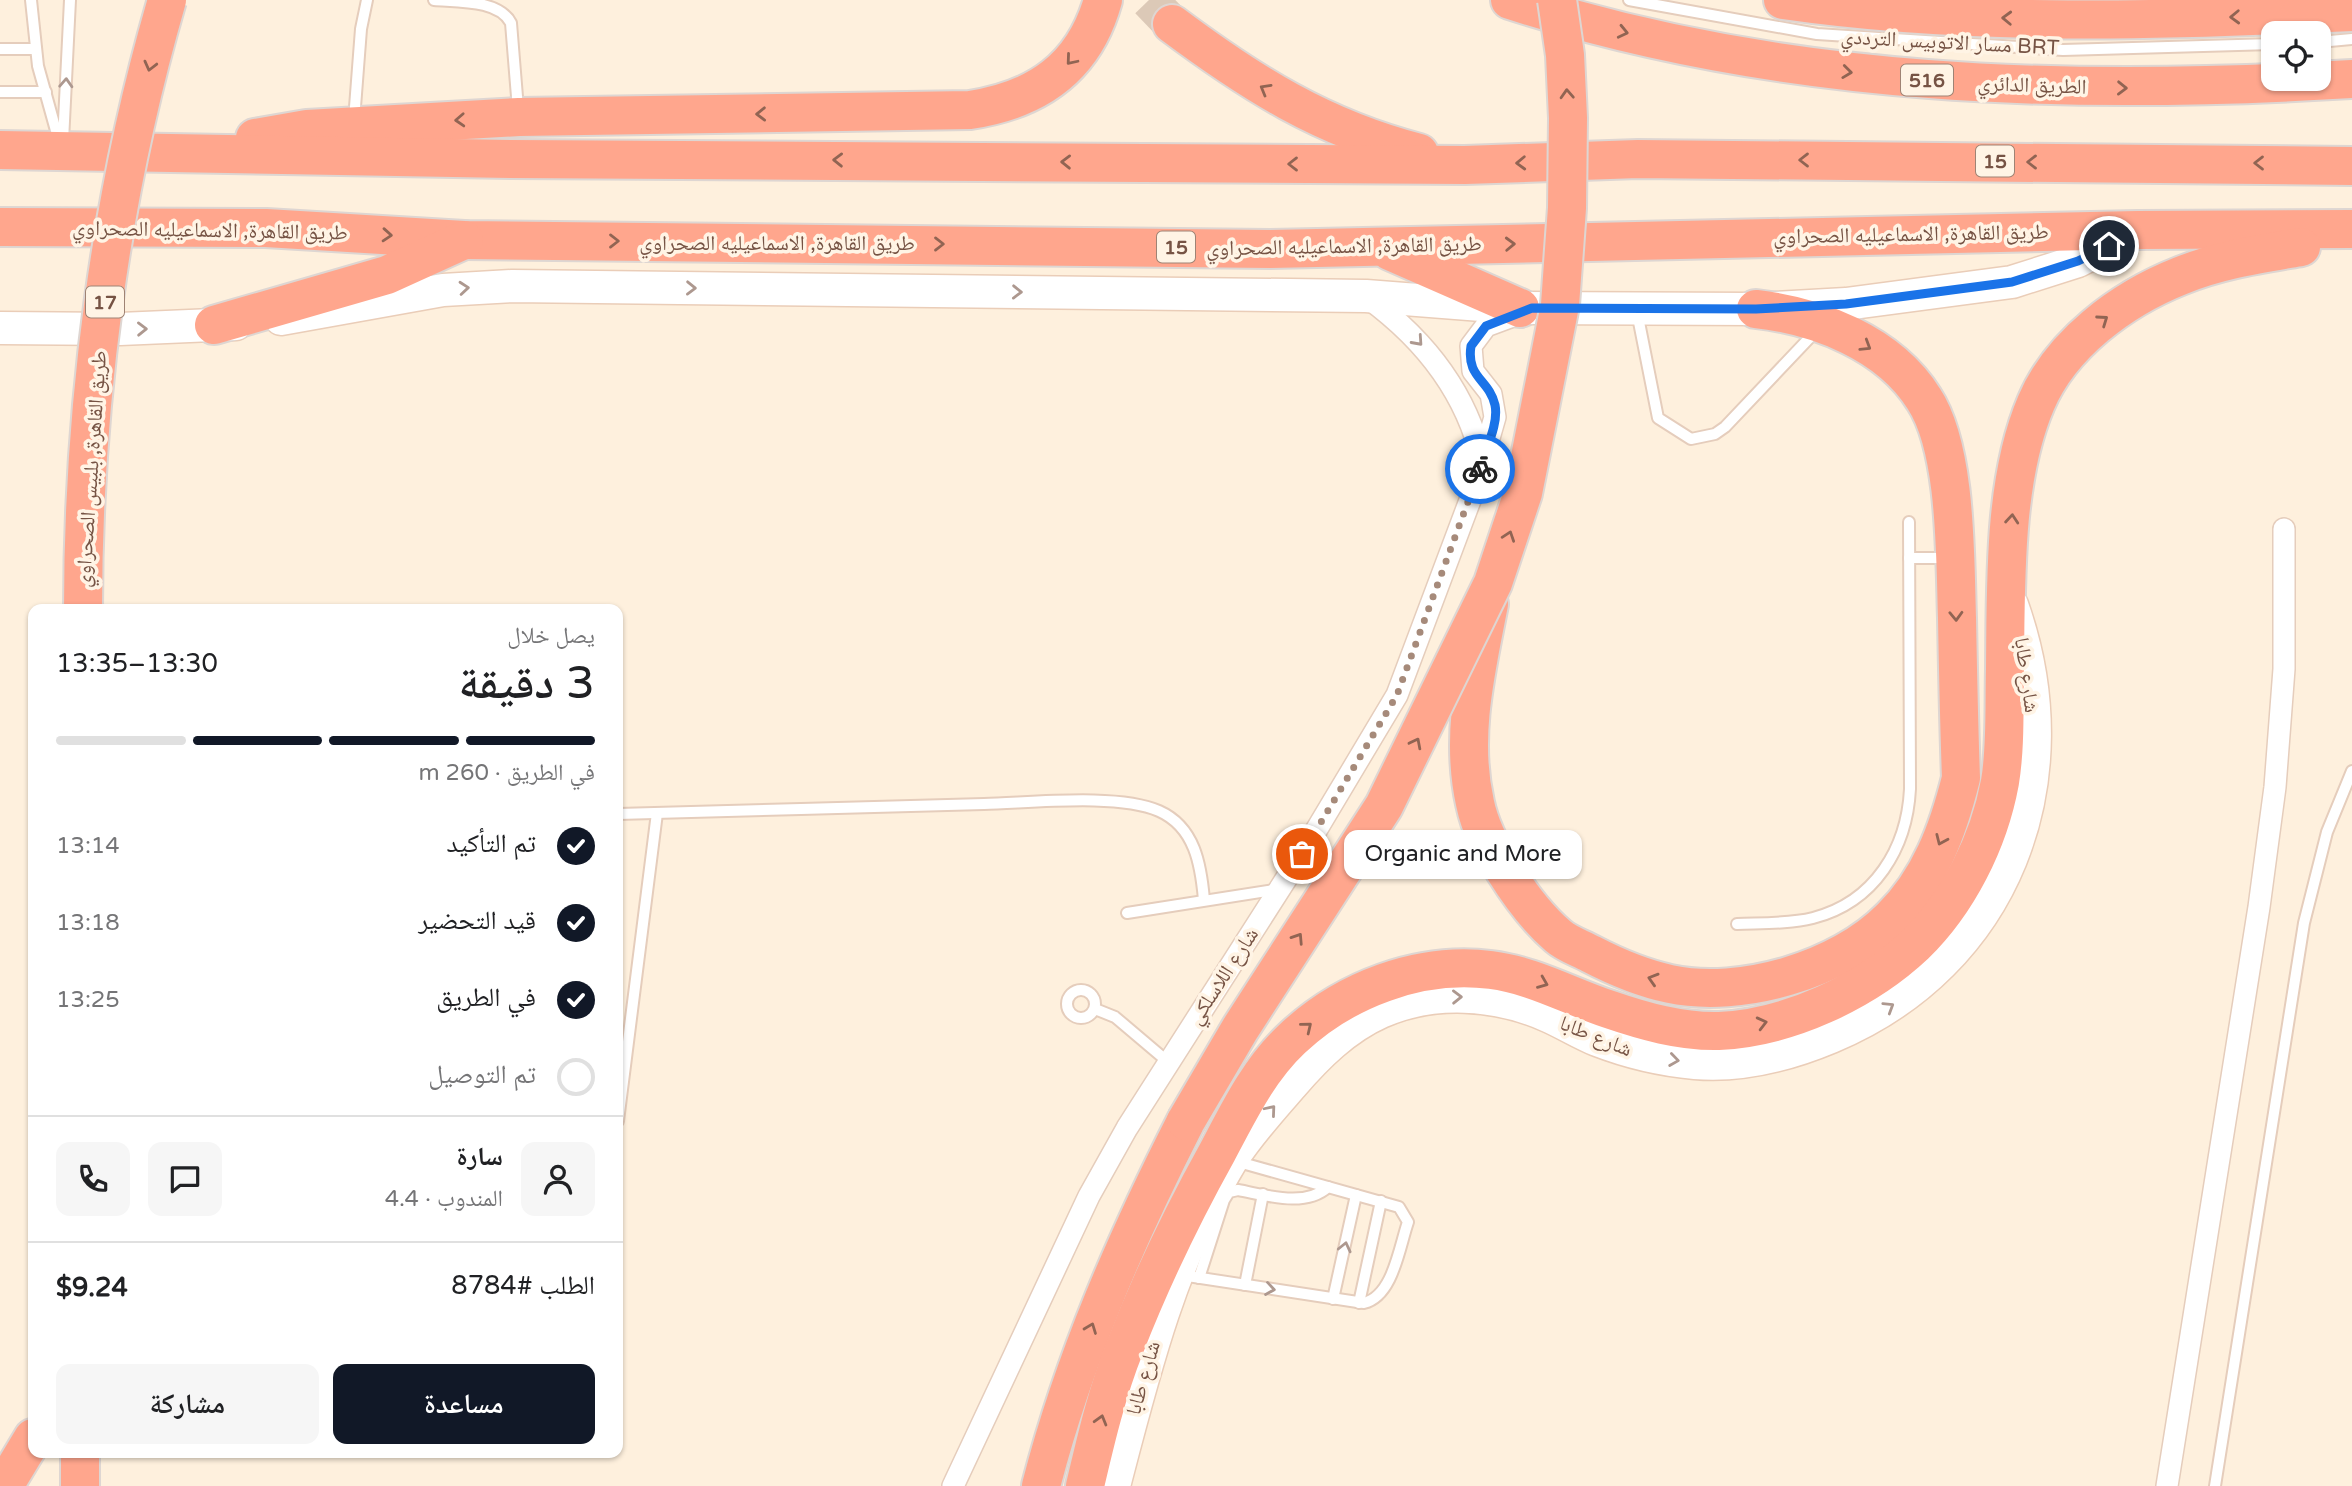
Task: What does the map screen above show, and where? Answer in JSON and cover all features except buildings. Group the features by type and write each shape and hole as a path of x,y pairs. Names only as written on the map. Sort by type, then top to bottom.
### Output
{"highway":[{"name":"طريق القاهرة, بلبيس الصحراوي","path":"83,604 86,486 105,297 139,109 167,0"},
{"path":"153,155 307,130 519,117 956,110 994,106 1048,84 1067,66 1087,40 1102,0"},
{"name":"الطريق الدائري","path":"1510,0 1688,47 1799,66 1910,79 2022,86 2134,88 2352,79"},
{"path":"1041,1486 1056,1427 1110,1278 1186,1121 1240,1029 1384,806 1493,583 1523,493 1560,305 1567,208 1565,55 1557,0"},
{"path":"1565,55 1573,0"},
{"path":"1783,0 1840,8 2008,18 2233,18 2352,12"},
{"path":"1172,24 1238,74 1309,114 1385,144 1465,165"},
{"name":"15","path":"0,150 153,155 1465,165 1638,159 2352,166"},
{"path":"2301,164 2352,153"},
{"name":"طريق القاهرة, الاسماعيليه الصحراوي","path":"0,227 266,228 464,240 1270,249 2138,230 2352,229"},
{"path":"1085,1486 1204,1176 1262,1072 1292,1040 1325,1012 1363,991 1404,976 1447,968 1492,970 1532,979 1605,1009 1663,1026 1718,1031 1759,1025 1850,992 1885,971 1917,943 1951,904 1982,845 2000,783 2006,587 2013,501 2023,445 2037,400 2061,363 2091,328 2128,303 2180,276 2239,258 2352,238"},
{"path":"214,325 387,275 464,240"},
{"path":"1381,247 1526,308"},
{"path":"1493,583 1470,704 1468,749 1475,805 1489,847 1523,900 1560,937 1616,968 1672,985 1725,986 1780,979 1835,960 1890,919 1925,877 1951,819 1961,778 1955,558 1949,482 1925,400 1883,357 1823,324 1756,309"},
{"path":"4,1486 28,1446"},
{"path":"80,1458 80,1486"}],"street":[{"path":"0,328 120,329 214,325 320,314 443,290 512,286 1366,296 1526,308 1756,309 1846,304 2012,282 2078,261 2138,230"},
{"path":"1366,296 1410,332 1446,376 1469,417 1482,462"},
{"name":"شارع اللاسلكي","path":"953,1486 1089,1196 1167,1061 1280,889 1397,695 1482,462 1495,417 1491,394 1473,372 1471,346 1486,326 1526,308"},
{"path":"2167,1486 2257,921 2275,787 2284,669 2284,529"},
{"name":"شارع طابا","path":"1114,1486 1135,1354 1189,1276 1208,1205 1232,1160 1248,1137 1316,1058 1346,1032 1381,1012 1420,1000 1461,996 1503,1001 1545,1014 1595,1039 1633,1052 1697,1063 1750,1061 1801,1050 1850,1029 1895,1004 1947,961 1987,911 2011,861 2026,814 2036,743 2022,633 2006,587"}],"lane":[{"path":"32,0 36,49 62,151"},
{"path":"62,151 70,0"},
{"path":"354,127 360,29 367,0"},
{"path":"434,0 479,3 503,10 508,15 511,23 519,117"},
{"name":"مسار الاتوبيس الترددي BRT","path":"1629,0 1817,34 2063,50 2261,44"},
{"path":"2331,41 2352,39"},
{"path":"0,50 36,49"},
{"path":"0,92 46,92"},
{"path":"1636,309 1658,418 1691,439 1715,434 1725,427 1823,324"},
{"path":"1737,924 1792,921 1834,911 1870,886 1896,852 1904,832 1910,789 1909,522"},
{"path":"1909,558 1955,558"},
{"path":"2215,1486 2304,923 2327,832 2352,771"},
{"path":"623,814 1063,802 1143,805 1169,817 1189,838 1198,855 1204,900"},
{"path":"623,1083 657,813"},
{"path":"1127,913 1280,889"},
{"path":"1095,1009 1115,1017 1167,1061"},
{"path":"623,1022 631,1022"},
{"path":"1232,1160 1328,1187 1381,1202 1399,1208 1408,1222 1386,1287 1375,1299 1359,1303 1189,1276 1226,1196 1233,1190 1304,1199 1320,1194 1328,1187"},
{"path":"1245,1285 1263,1194"},
{"path":"1333,1299 1356,1195"},
{"path":"1359,1303 1381,1202"}],"tunnel":[{"path":"1149,0 1172,24"}],"way so far":[{"path":"1302,854 1397,695 1480,469"}],"place":[{"name":"Organic and More","path":"1302,854"}],"route":[{"path":"1480,469 1495,417 1495,405 1491,394 1473,372 1469,355 1471,346 1479,331 1486,326 1532,308 1756,309 1846,304 2012,282 2078,261 2109,246"}]}
